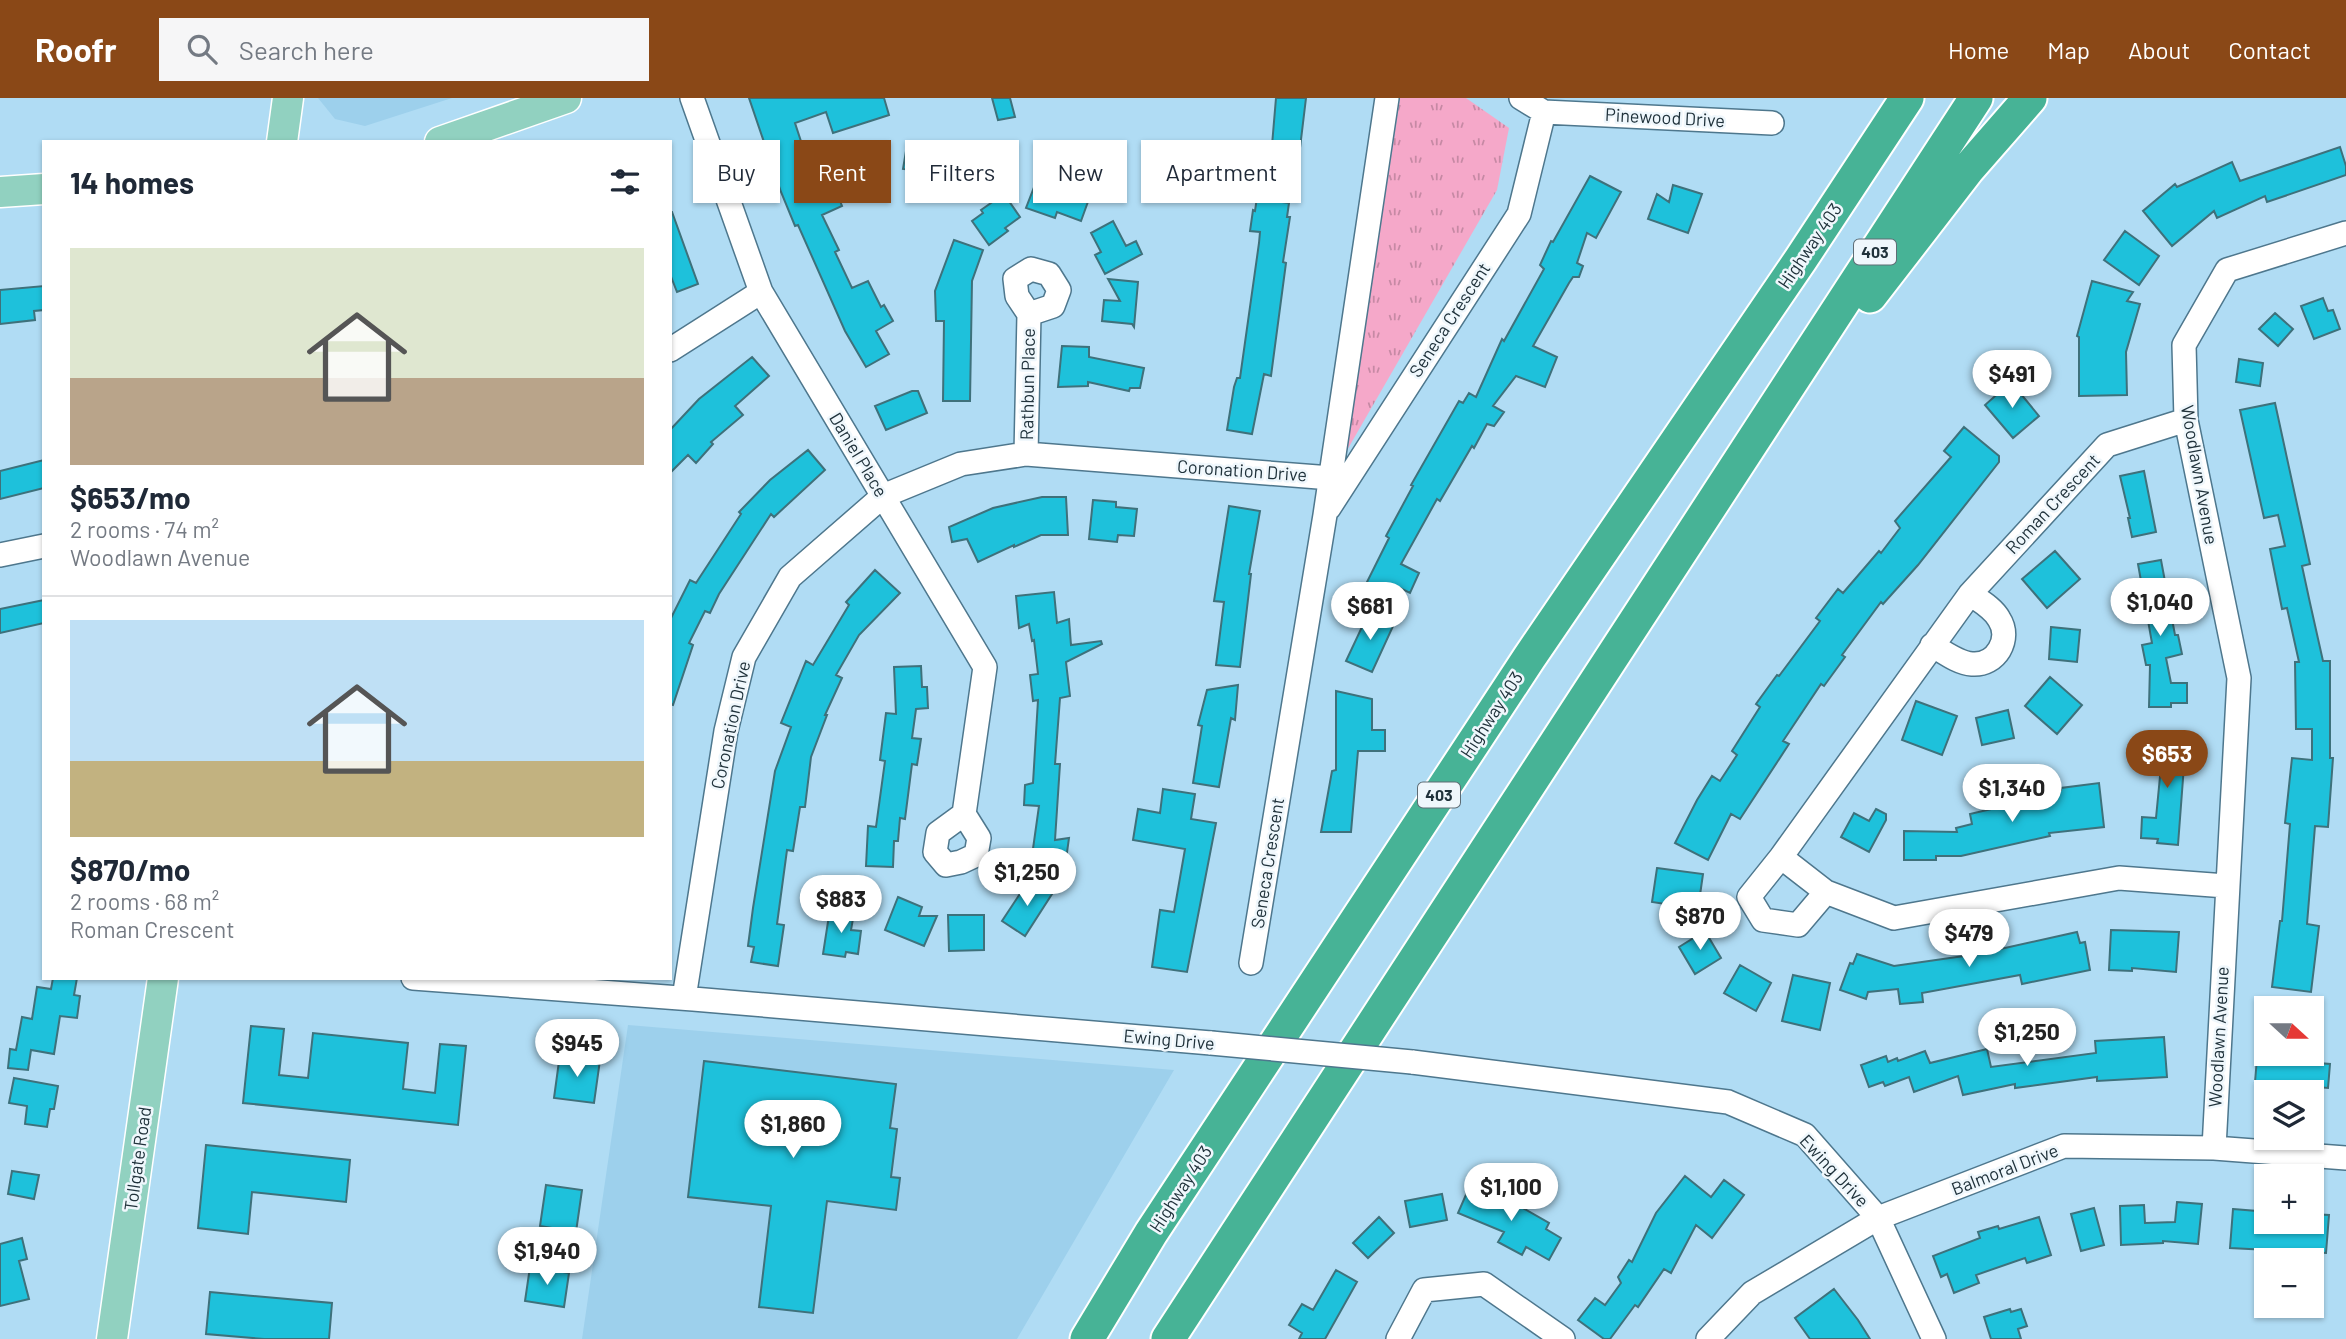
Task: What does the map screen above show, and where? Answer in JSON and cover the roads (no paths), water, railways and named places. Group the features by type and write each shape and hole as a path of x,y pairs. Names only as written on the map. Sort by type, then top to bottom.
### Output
{"highway":[{"name":"Highway 403","path":"1087,1339 1152,1233 1529,658 1801,259 1907,98"},
{"name":"403","path":"1168,1339 1976,98"},
{"path":"1774,406 1819,362 1968,169 2030,98"}],"main road":[{"path":"282,140 288,98"},
{"path":"446,140 566,98"},
{"path":"0,192 42,190"},
{"name":"Tollgate Road","path":"112,1339 163,980"}],"street":[{"name":"Daniel Place","path":"692,98 761,292 985,667 964,814"},
{"name":"Seneca Crescent","path":"1251,962 1331,478 1387,98"},
{"name":"Pinewood Drive","path":"1521,98 1544,112 1772,123"},
{"name":"Seneca Crescent","path":"1325,515 1519,214 1544,112"},
{"name":"Woodlawn Avenue","path":"2214,1148 2239,678 2186,420 2184,345 2227,270 2346,233"},
{"path":"672,349 761,292"},
{"name":"Rathbun Place","path":"1026,454 1029,314"},
{"name":"Roman Crescent","path":"1826,892 1798,925 1763,920 1749,897 1781,857 1970,593 2107,445 2186,420"},
{"name":"Coronation Drive","path":"684,998 726,731 744,657 789,577 883,496 961,464 1026,454 1331,478"},
{"path":"0,555 42,546"},
{"path":"1932,645 1971,664 1981,664 1999,652 2003,642 2002,622 1996,613 1970,593"},
{"path":"1781,857 1826,892 1894,918 2119,878 2226,886"},
{"name":"Ewing Drive","path":"455,980 1412,1062 1728,1102 1805,1135 1878,1218 1934,1339"},
{"name":"Balmoral Drive","path":"1708,1339 1752,1293 1878,1218 2064,1146 2214,1148 2346,1158"},
{"path":"1398,1339 1424,1290 1484,1284 1563,1339"}]}
